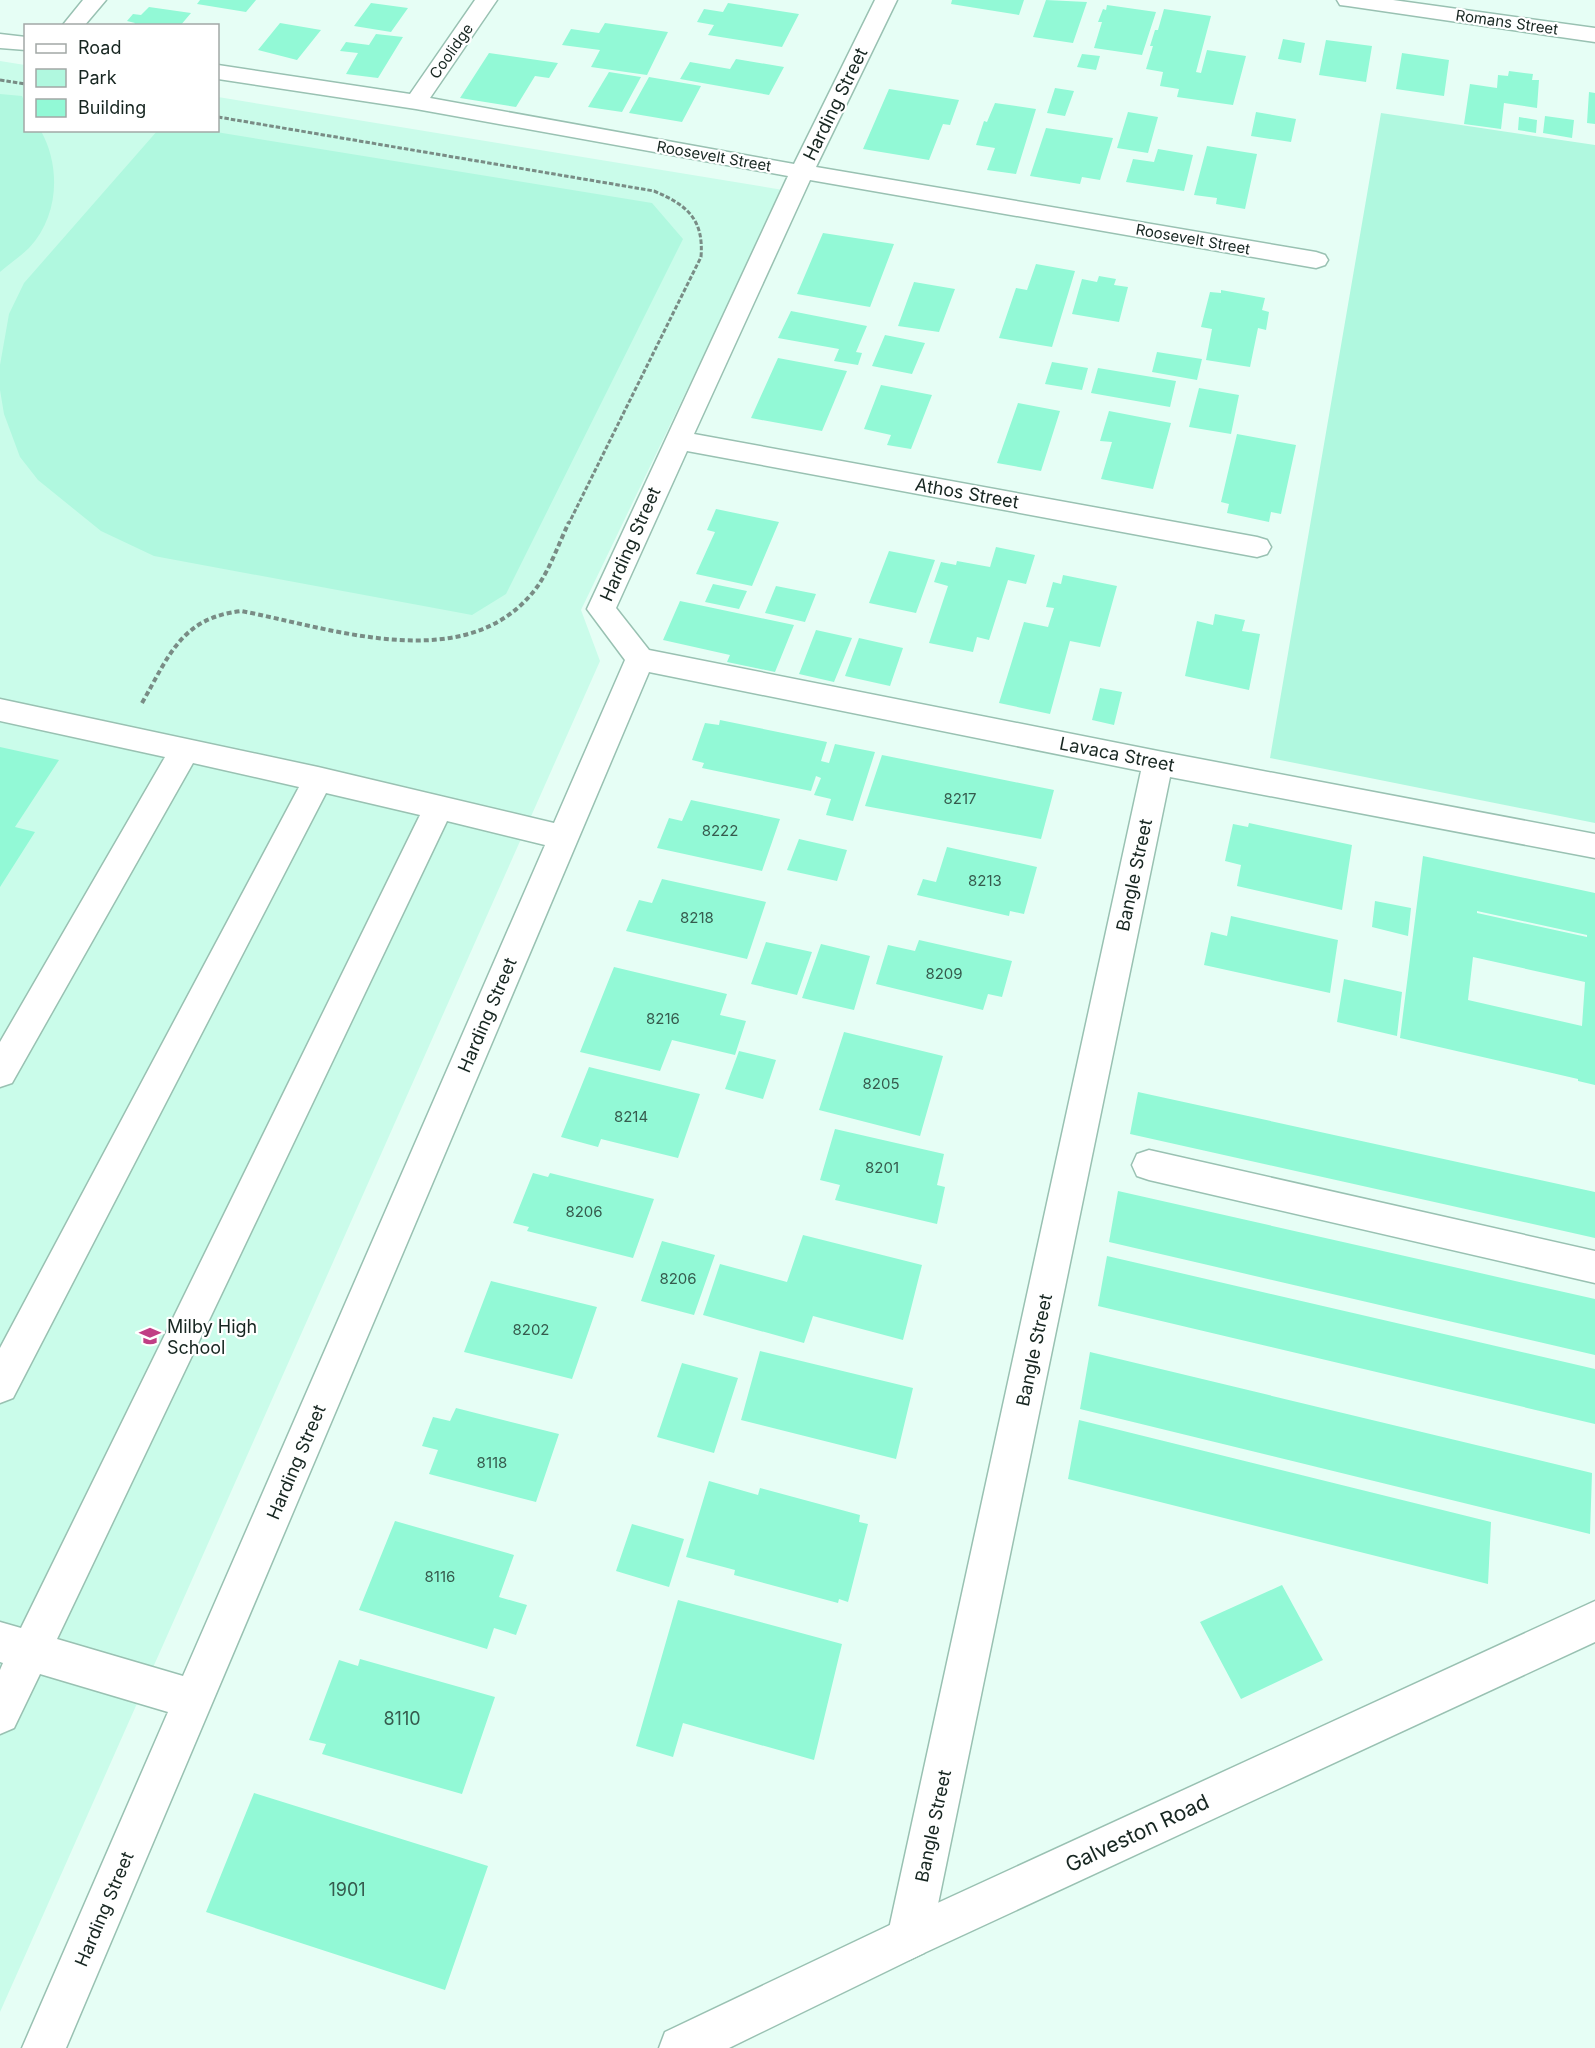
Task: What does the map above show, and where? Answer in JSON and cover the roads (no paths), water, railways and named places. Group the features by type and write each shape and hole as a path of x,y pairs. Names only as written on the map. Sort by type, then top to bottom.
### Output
{"street":[{"path":"74,24 95,0"},
{"name":"Coolidge","path":"416,102 486,0"},
{"name":"Harding Street","path":"44,2048 640,659 601,609 802,172 886,0"},
{"name":"Romans Street","path":"1348,0 1595,35"},
{"path":"0,41 24,44"},
{"name":"Roosevelt Street","path":"219,72 416,102 802,172 1316,260"},
{"name":"Athos Street","path":"677,440 1257,547"},
{"name":"Lavaca Street","path":"640,659 1158,763 1595,846"},
{"path":"0,710 318,779 564,837"},
{"path":"0,1074 185,750"},
{"name":"Bangle Street","path":"909,1938 1158,763"},
{"path":"0,1385 318,779"},
{"path":"0,1714 15,1646 439,807"},
{"path":"1149,1165 1595,1267"},
{"name":"Galveston Road","path":"681,2048 909,1938 1595,1621"},
{"path":"15,1646 194,1699"}],"place":[{"name":"Milby High School","path":"150,1336"}]}
